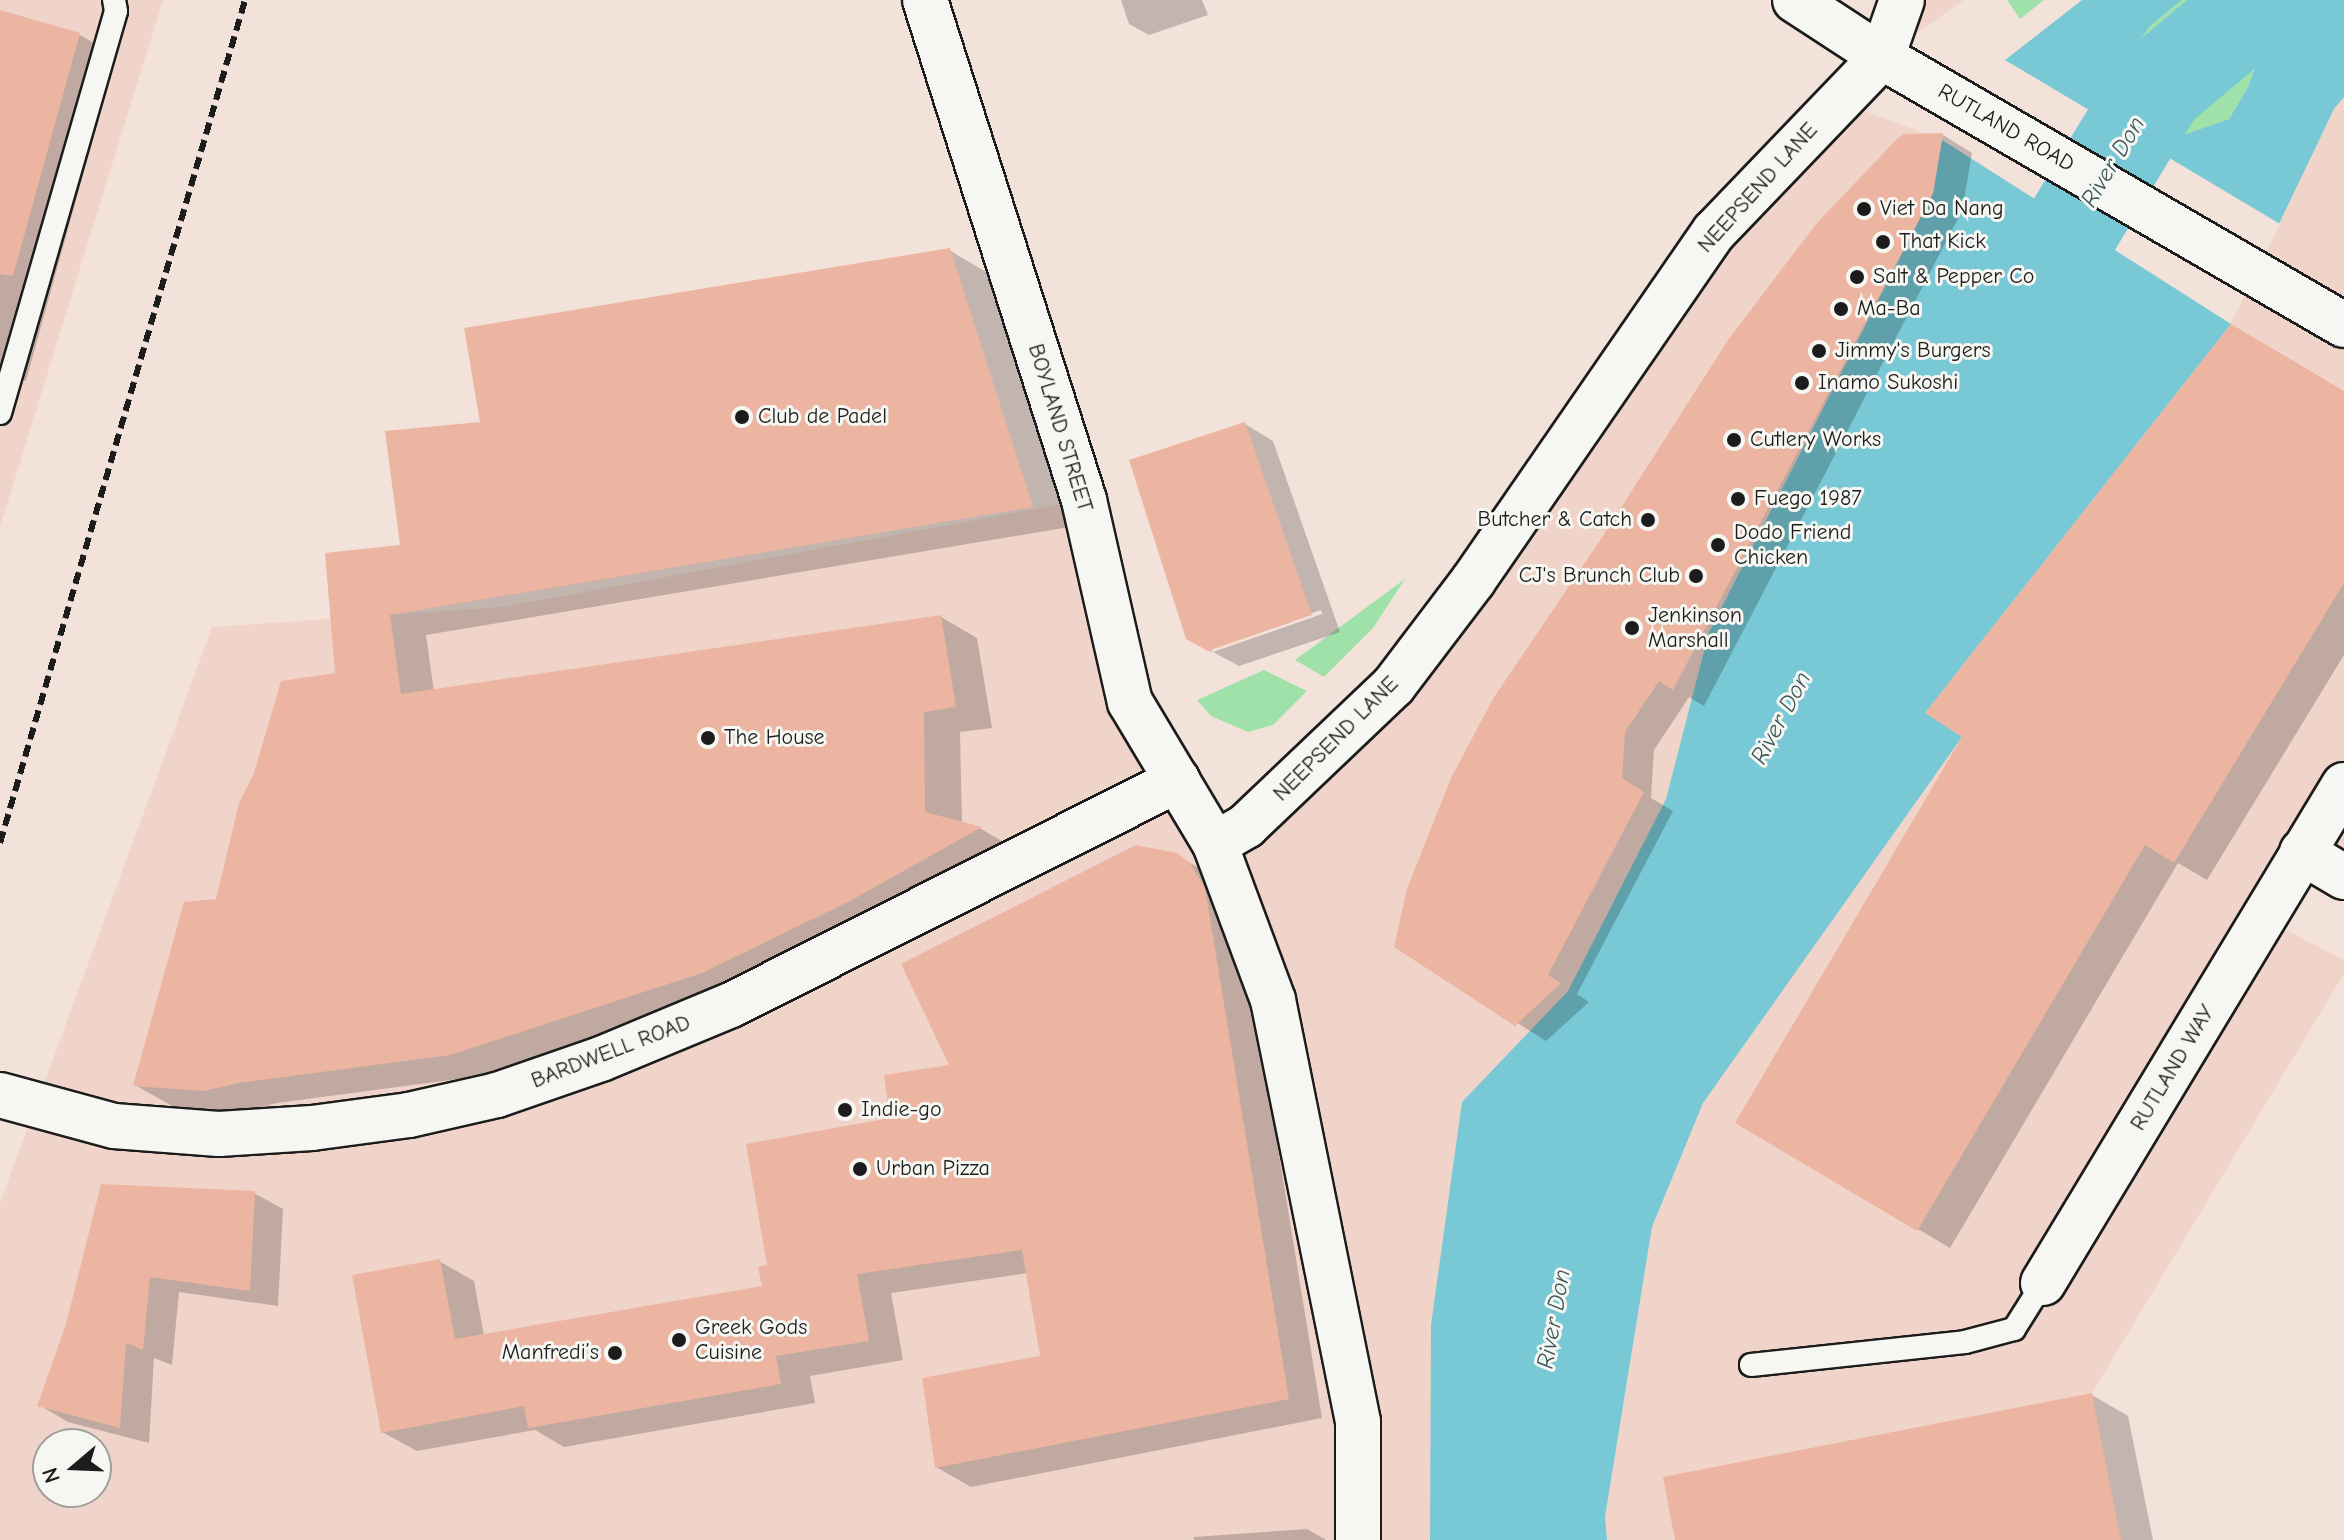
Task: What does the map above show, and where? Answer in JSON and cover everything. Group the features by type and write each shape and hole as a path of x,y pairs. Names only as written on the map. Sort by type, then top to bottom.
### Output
{"street":[{"name":"BOYLAND STREET","path":"925,0 1084,500 1130,702 1215,844"},
{"name":"RUTLAND ROAD","path":"1795,0 1882,57 2344,325"},
{"path":"1882,57 1902,0"},
{"name":"NEEPSEND LANE","path":"1215,844 1246,826 1394,685 1473,581 1714,232 1882,57"},
{"name":"BARDWELL ROAD","path":"0,1095 114,1126 219,1134 312,1128 395,1117 497,1095 601,1059 731,1005 1178,780"},
{"name":"RUTLAND WAY","path":"2043,1283 2344,785"},
{"path":"1215,844 1273,1000 1358,1422 1358,1540"},
{"path":"2302,852 2344,877"}],"lane":[{"path":"0,413 116,11 114,0"},
{"path":"1751,1365 1965,1342 2014,1329 2043,1283"}],"shaded area":[{"path":"0,0 163,0 0,527"},
{"path":"1886,0 1964,0 1882,57"},
{"path":"2344,97 2344,877 2302,852 2263,918 2344,960 2344,974 2092,1393 2121,1540 1607,1540 1605,1517 1652,1227 1703,1103 1961,737 1925,713 2231,324 2334,109"},
{"path":"1838,101 1942,140 1933,193 1709,632 1666,799 1568,991 1462,1102 1431,1540 0,1540 0,1203 212,627 503,607 1084,500 1130,702 1215,843 1394,685"}],"green space":[{"path":"2007,0 2044,0 2020,19"},
{"path":"2182,0 2298,0 2263,45 2248,87 2229,119 2161,142 2110,84 2150,26"},
{"path":"1405,579 1373,628 1324,677 1295,660"},
{"path":"1264,670 1307,691 1273,725 1248,732 1211,716 1197,700"}],"water":[{"path":"2082,0 2182,0 2150,26 2110,84 2131,112 2157,113 2162,142 2229,119 2248,87 2263,45 2298,0 2344,0 2344,97 2334,109 2231,324 1926,712 1962,737 1703,1103 1652,1227 1605,1517 1607,1540 1430,1540 1431,1325 1462,1102 1568,991 1666,799 1709,632 1933,193 1942,140 1977,110 2005,60"}],"pier":[{"path":"2005,60 2280,224 2231,324 1942,140 1976,108"}],"building":[{"path":"0,10 80,33 13,276 0,274"},
{"path":"1943,133 1933,193 1673,690 1659,681 1625,732 1622,778 1644,792 1548,975 1561,983 1515,1026 1394,947 1407,889 1451,778 1494,697 1601,539 1728,340 1816,224 1897,139 1904,134"},
{"path":"950,248 1033,507 390,615 401,694 941,615 956,707 924,712 925,812 982,827 850,901 702,973 450,1055 239,1083 203,1091 133,1086 184,902 216,899 239,803 254,773 281,681 335,673 325,553 400,545 385,431 480,422 464,328"},
{"path":"2231,324 2344,391 2344,583 2174,863 2145,845 1917,1231 1735,1123 1962,737 1925,713"},
{"path":"1245,422 1312,615 1208,651 1186,639 1129,460"},
{"path":"1136,845 1177,853 1190,863 1205,888 1289,1399 935,1468 922,1378 1040,1356 1022,1250 857,1274 869,1341 776,1356 781,1384 528,1428 524,1406 381,1433 352,1275 440,1259 455,1339 762,1286 758,1267 767,1265 746,1144 890,1118 884,1075 949,1065 901,964"},
{"path":"101,1184 255,1191 250,1291 150,1277 143,1350 126,1343 120,1428 37,1406 66,1324"},
{"path":"2092,1393 2121,1540 1675,1540 1663,1477"}],"waterway":[{"name":"River Don","path":"2074,225 2157,88 2262,0"}],"railway":[{"path":"0,843 245,0"}],"place":[{"name":"Viet Da Nang","path":"1864,209"},
{"name":"That Kick","path":"1883,242"},
{"name":"Salt & Pepper Co","path":"1857,277"},
{"name":"Ma-Ba","path":"1841,309"},
{"name":"Jimmy's Burgers","path":"1819,351"},
{"name":"Inamo Sukoshi","path":"1802,383"},
{"name":"Club de Padel","path":"742,417"},
{"name":"Cutlery Works","path":"1734,440"},
{"name":"Fuego 1987","path":"1738,499"},
{"name":"Butcher & Catch","path":"1648,520"},
{"name":"Dodo Friend Chicken","path":"1718,545"},
{"name":"CJ's Brunch Club","path":"1696,576"},
{"name":"Jenkinson Marshall","path":"1632,628"},
{"name":"The House","path":"708,738"},
{"name":"Indie-go","path":"845,1110"},
{"name":"Urban Pizza","path":"860,1169"},
{"name":"Greek Gods Cuisine","path":"679,1340"},
{"name":"Manfredi’s","path":"615,1353"}]}
